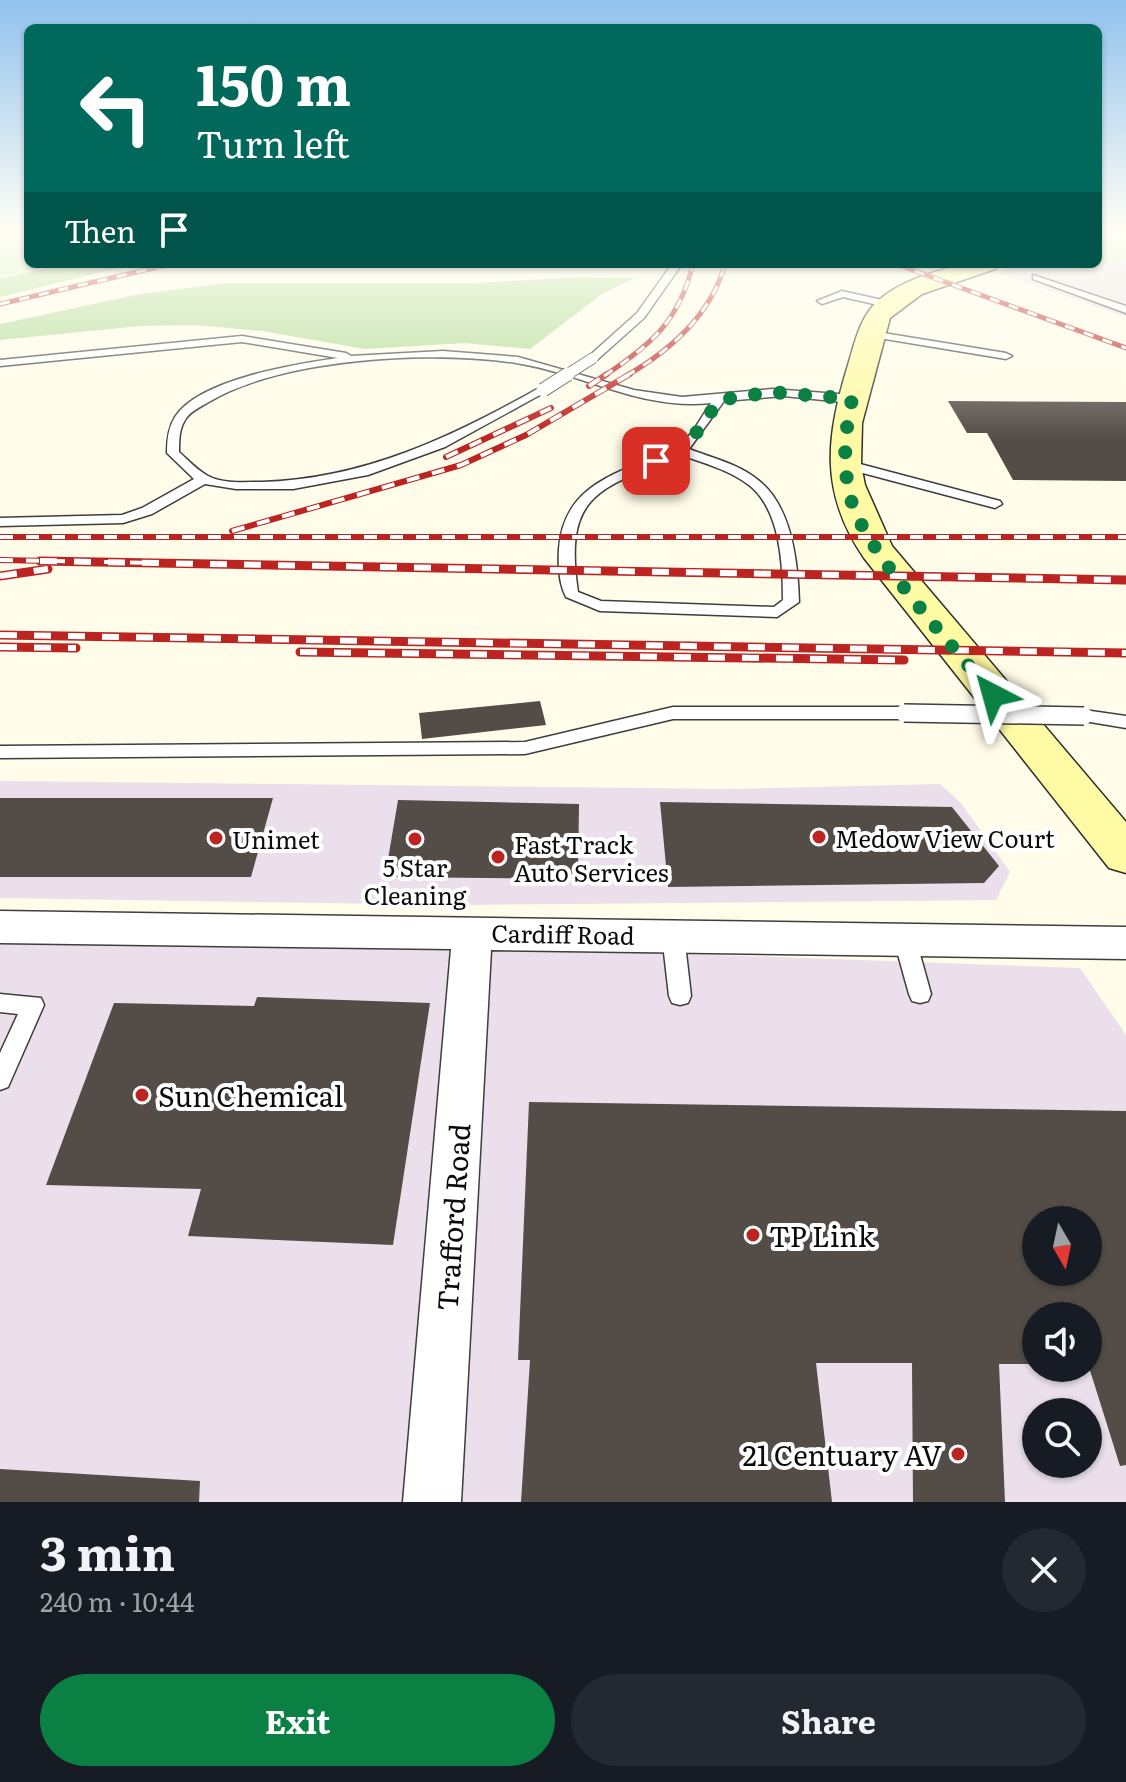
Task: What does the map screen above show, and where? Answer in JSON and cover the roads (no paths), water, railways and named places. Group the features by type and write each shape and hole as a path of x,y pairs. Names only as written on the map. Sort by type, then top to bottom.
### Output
{"street":[{"path":"893,300 878,315 852,399 844,444 850,499 877,550 1126,855"},
{"name":"Cardiff Road","path":"0,927 1126,943"},
{"name":"Trafford Road","path":"432,1502 472,932"}],"lane":[{"path":"655,300 650,308 593,358 543,390 431,448 369,471 293,488 240,486 204,479 173,453 174,429 186,410 233,386 273,374 357,358 427,354 490,357 547,367 627,393 657,398 719,400 772,392 852,399"},
{"path":"869,300 887,304"},
{"path":"1099,300 1126,310"},
{"path":"871,334 1006,356"},
{"path":"0,363 242,339 357,358"},
{"path":"681,450 755,483 771,500 792,585 791,602 777,612 600,606 571,594 566,546 575,508 586,495 606,483 681,450 694,437 719,400"},
{"path":"845,464 995,504"},
{"path":"0,522 123,519 147,511 204,479"},
{"path":"0,752 525,748 673,713 1084,716 1126,722"},
{"path":"673,935 680,996"},
{"path":"905,940 920,994"},
{"path":"0,1003 33,1005 0,1079"}],"railway":[{"path":"0,304 17,300"},
{"path":"604,376 650,342 680,300"},
{"path":"626,376 673,343 709,300"},
{"path":"995,300 1126,348"},
{"path":"232,531 461,465 526,435 630,374"},
{"path":"589,386 604,376"},
{"path":"446,457 551,408"},
{"path":"0,537 1126,537"},
{"path":"0,560 142,563"},
{"path":"40,561 142,563"},
{"path":"142,563 1126,580"},
{"path":"142,563 153,563"},
{"path":"0,576 48,569"},
{"path":"0,635 1126,653"},
{"path":"0,647 76,648"},
{"path":"300,652 904,660"}],"place":[{"name":"Medow View Court","path":"819,837"},
{"name":"Unimet","path":"216,838"},
{"name":"5 Star Cleaning","path":"415,839"},
{"name":"Fast Track Auto Services","path":"498,857"},
{"name":"Sun Chemical","path":"142,1095"},
{"name":"TP Link","path":"753,1235"},
{"name":"21 Centuary AV","path":"958,1454"}]}
